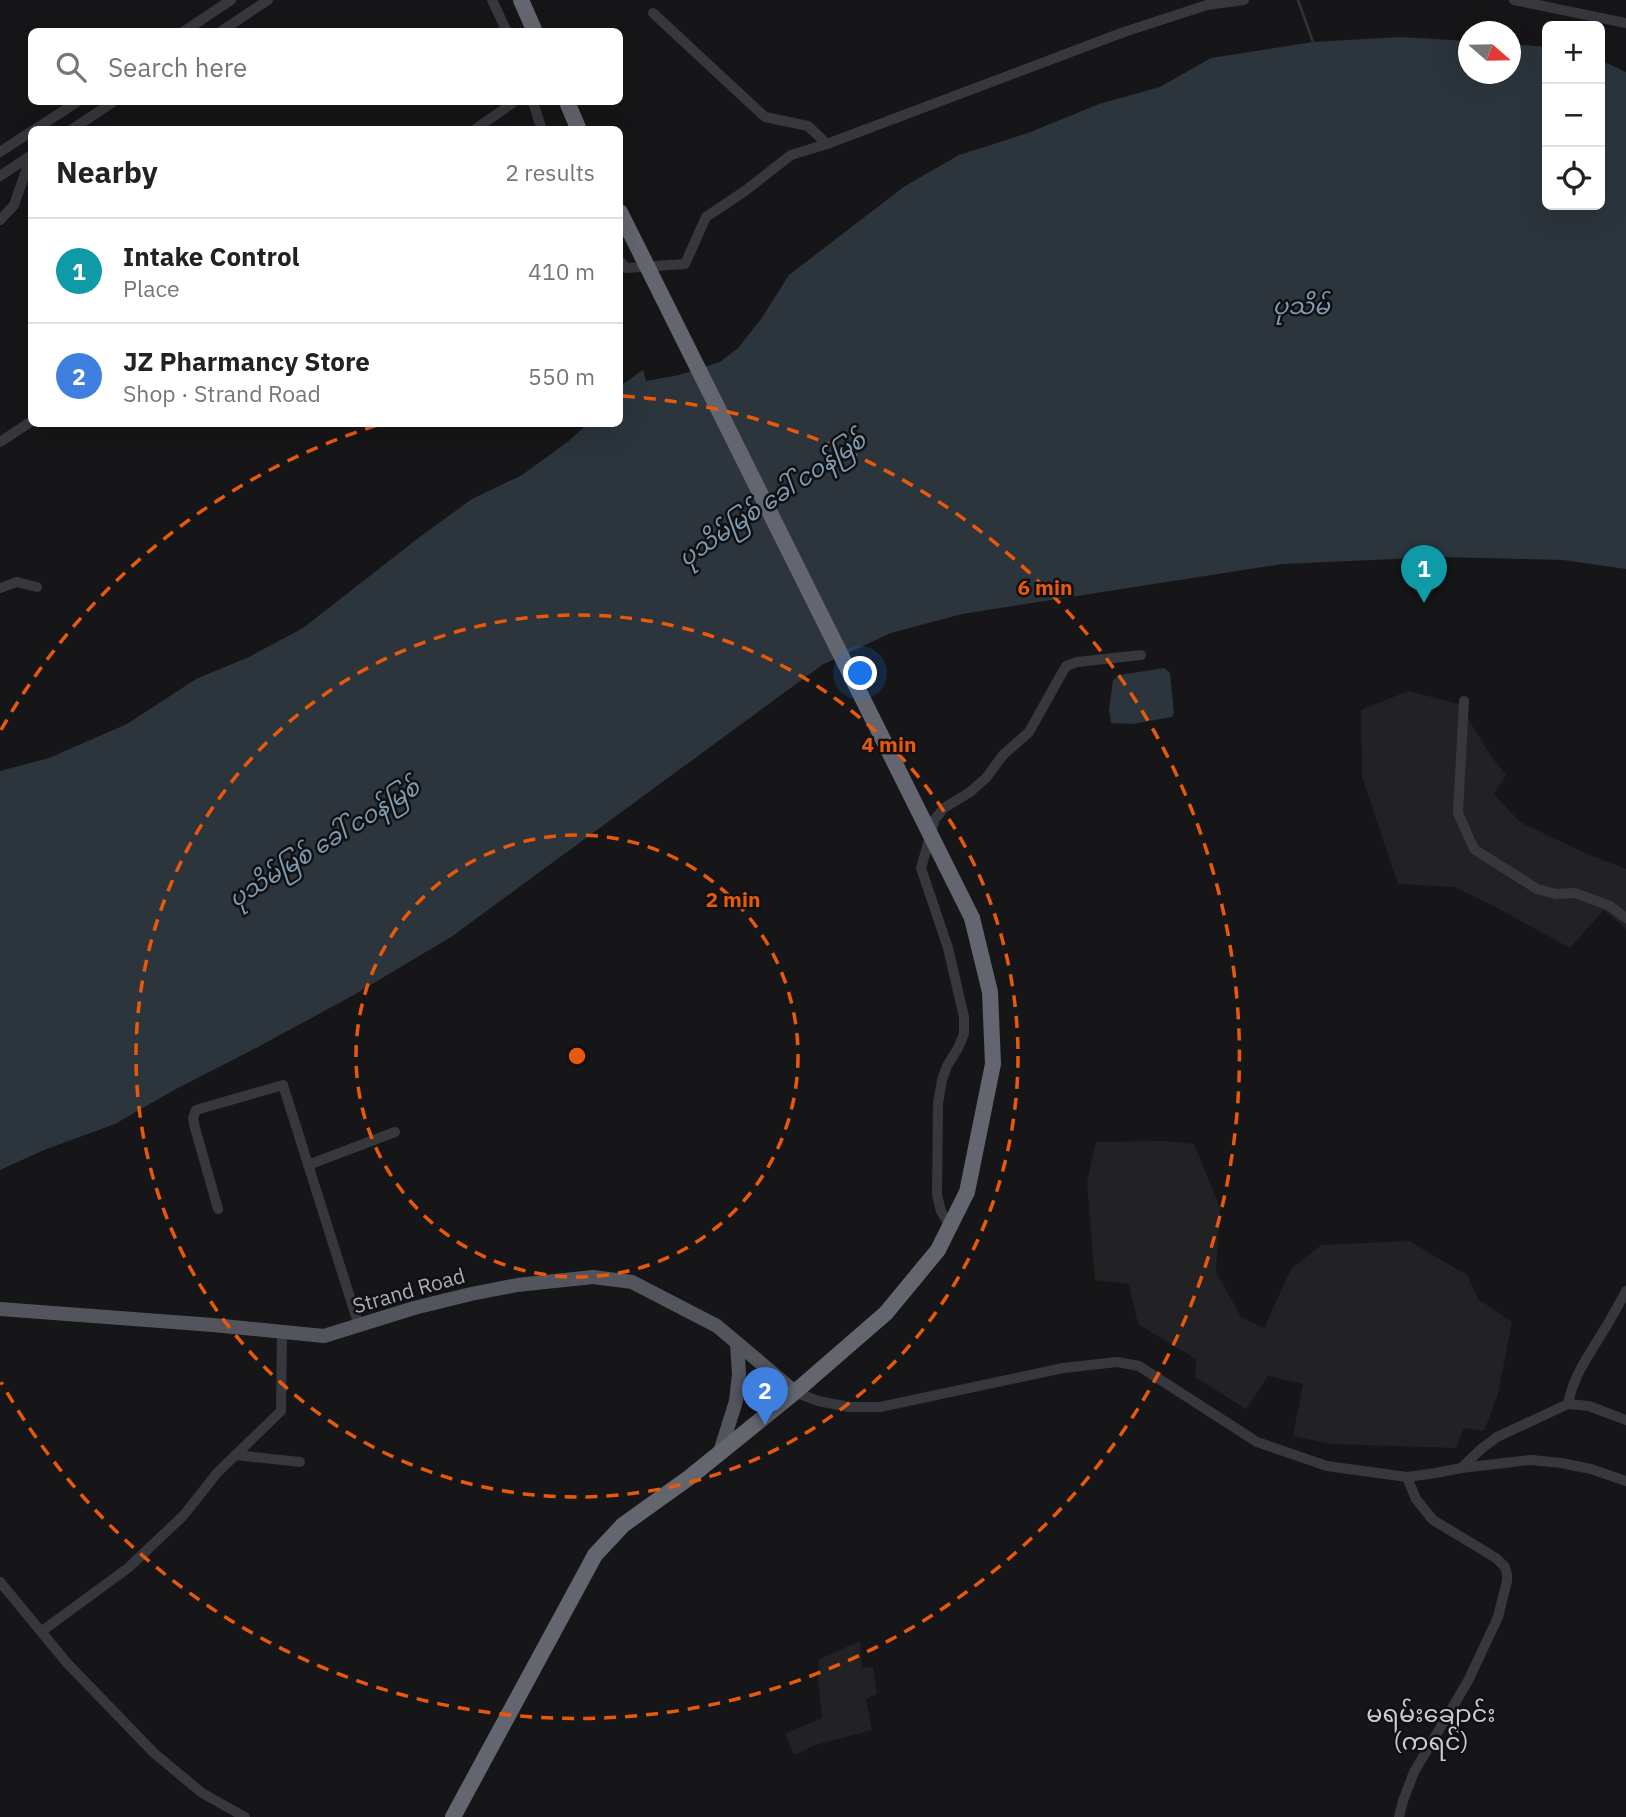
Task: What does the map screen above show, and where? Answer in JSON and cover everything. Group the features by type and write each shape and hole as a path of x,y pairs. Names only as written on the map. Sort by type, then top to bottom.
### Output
{"highway":[{"path":"521,0 533,28"},
{"path":"568,105 577,126"},
{"path":"453,1817 595,1555 623,1525 690,1477 795,1392 886,1313 938,1250 967,1192 993,1063 990,992 972,918 623,218"}],"main road":[{"name":"Strand Road","path":"0,1309 324,1336 414,1308 494,1290 593,1277 632,1282 717,1326 795,1392"},
{"path":"720,1452 736,1401 739,1374 737,1344"}],"street":[{"path":"189,28 230,0"},
{"path":"226,28 268,0"},
{"path":"492,0 505,28"},
{"path":"623,264 626,268 685,264 706,217 746,191 791,155 827,144 1124,32 1206,5 1244,0"},
{"path":"1514,0 1626,23"},
{"path":"653,13 765,117 808,126 827,144"},
{"path":"39,126 72,105"},
{"path":"77,126 108,105"},
{"path":"480,126 510,105"},
{"path":"534,105 541,126"},
{"path":"0,152 28,133"},
{"path":"0,176 28,157"},
{"path":"0,220 14,205 28,164"},
{"path":"0,442 28,424"},
{"path":"0,588 17,582 37,587"},
{"path":"950,1226 941,1211 937,1195 938,1102 947,1066 964,1034 964,1017 948,948 921,868 935,819 944,808 986,779 1003,755 1029,732 1066,666 1077,662 1141,655"},
{"path":"1464,701 1458,813 1474,849 1537,890 1556,894 1575,893 1610,906 1626,918"},
{"path":"218,1209 193,1118 196,1110 283,1085 359,1326"},
{"path":"308,1165 395,1132"},
{"path":"1568,1404 1572,1385 1583,1363 1626,1291"},
{"path":"42,1631 128,1567 183,1516 217,1473 281,1411 282,1332"},
{"path":"795,1392 818,1401 849,1407 880,1407 1063,1368 1117,1362 1139,1366 1257,1442 1326,1466 1407,1476 1531,1460 1560,1462 1626,1481"},
{"path":"1461,1468 1497,1437 1568,1404 1589,1406 1626,1420"},
{"path":"236,1455 300,1462"},
{"path":"1399,1817 1413,1772 1468,1681 1493,1628 1507,1581 1505,1567 1496,1558 1433,1520 1416,1499 1407,1476"},
{"path":"0,1582 67,1663 154,1753 202,1793 246,1817"}],"shaded area":[{"path":"1408,691 1459,704 1506,775 1494,794 1520,822 1626,869 1626,929 1604,910 1570,948 1454,887 1398,884 1362,777 1361,710"},
{"path":"1164,1141 1194,1144 1220,1208 1216,1272 1241,1317 1264,1328 1291,1269 1321,1245 1409,1241 1467,1275 1478,1299 1512,1322 1498,1394 1484,1431 1464,1428 1456,1448 1332,1444 1293,1436 1303,1384 1268,1376 1246,1409 1195,1377 1196,1359 1138,1324 1129,1284 1095,1280 1087,1181 1096,1142"},
{"path":"860,1641 862,1668 873,1667 877,1694 866,1699 872,1730 812,1746 794,1755 785,1734 822,1718 818,1682 819,1659"}],"water":[{"name":"ပုသိမ်","path":"1400,37 1458,40 1458,84 1521,84 1521,45 1542,47 1542,210 1605,210 1605,62 1626,72 1626,569 1563,560 1439,557 1282,564 962,614 891,633 822,665 451,937 352,996 115,1124 44,1150 0,1170 0,771 49,758 127,724 196,679 249,657 303,628 472,499 522,475 584,427 623,427 623,384 643,370 646,381 679,375 720,362 738,348 761,319 789,275 905,186 959,155 1028,133 1099,104 1160,87 1211,58 1313,42"},
{"path":"1164,668 1170,673 1174,713 1172,717 1132,724 1111,723 1109,710 1113,680 1120,675"}],"waterway":[{"path":"1298,0 1313,42"}],"place":[{"name":"Intake Control","path":"1424,603"},
{"name":"JZ Pharmancy Store","path":"765,1425"}],"district":[{"name":"မရမ်းချောင်း (ကရင်)","path":"1431,1728"}],"water label":[{"name":"ပုသိမ်မြစ် ခေါ် ငဝန်မြစ်","path":"772,499"},
{"name":"ပုသိမ်မြစ် ခေါ် ငဝန်မြစ်","path":"324,843"}]}
